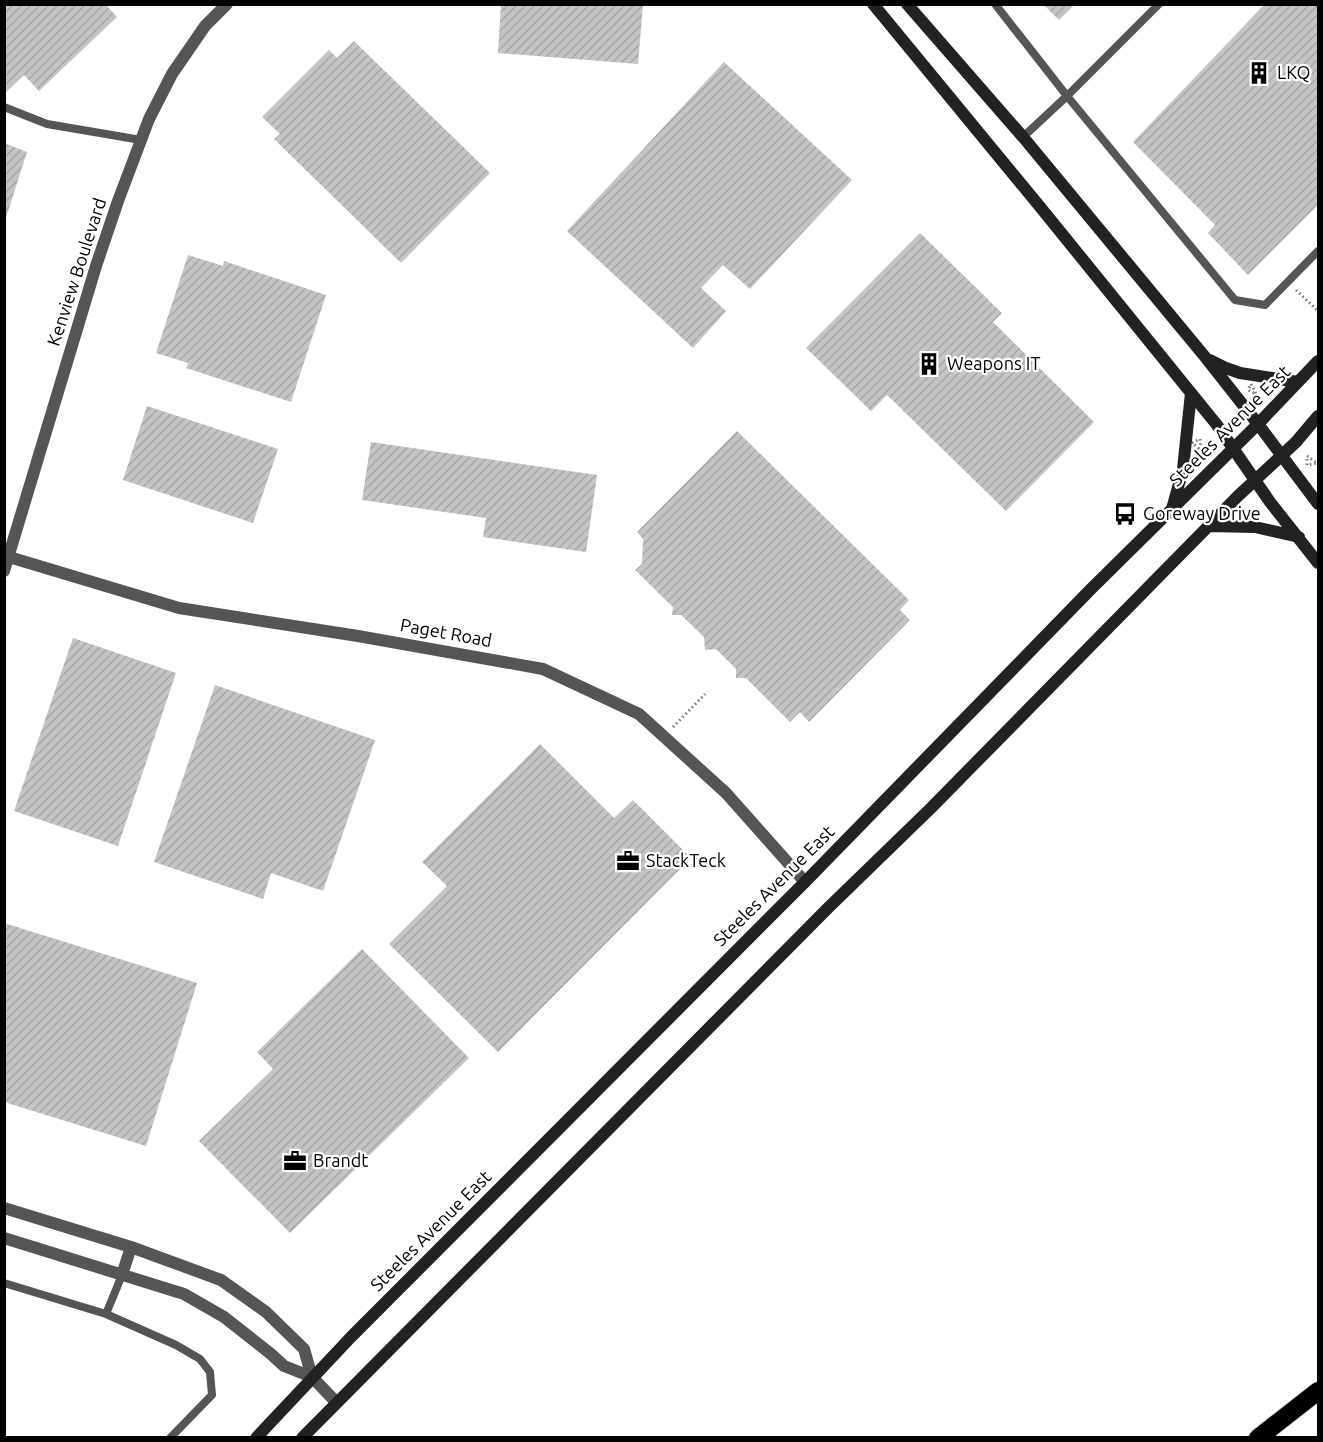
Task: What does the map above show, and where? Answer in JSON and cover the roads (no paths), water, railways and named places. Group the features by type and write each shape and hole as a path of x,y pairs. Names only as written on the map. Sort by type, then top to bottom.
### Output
{"highway":[{"path":"1258,1437 1318,1391"}],"main road":[{"path":"873,4 1217,425 1270,502 1318,563"},
{"path":"908,4 1023,137 1206,358 1318,504"},
{"path":"1206,358 1240,373 1298,382"},
{"name":"Steeles Avenue East","path":"256,1437 312,1377 805,882 1318,361"},
{"path":"1171,510 1183,469 1191,393"},
{"path":"302,1437 829,907 931,808 1238,496 1296,442 1318,416"},
{"path":"1209,526 1255,527 1299,537"}],"street":[{"name":"Kenview Boulevard","path":"4,571 96,266 149,119 172,74 206,26 227,4"},
{"name":"Paget Road","path":"9,557 179,608 358,636 543,669 639,714 726,793 805,882"},
{"path":"4,1208 131,1247 221,1280 266,1312 304,1348 312,1377"},
{"path":"4,1238 184,1294 224,1317 284,1366 312,1377 336,1402"},
{"path":"122,1275 131,1247"}],"lane":[{"path":"996,4 1067,96 1235,300 1265,305 1318,251"},
{"path":"1023,137 1159,4"},
{"path":"4,107 47,124 141,140"},
{"path":"106,1314 122,1275"},
{"path":"4,1283 106,1314 176,1345 200,1359 210,1372 212,1395 171,1437"}],"place":[{"name":"LKQ","path":"1259,73"},
{"name":"Weapons IT","path":"929,364"},
{"name":"Goreway Drive","path":"1125,514"},
{"name":"StackTeck","path":"628,861"},
{"name":"Brandt","path":"295,1161"}]}
